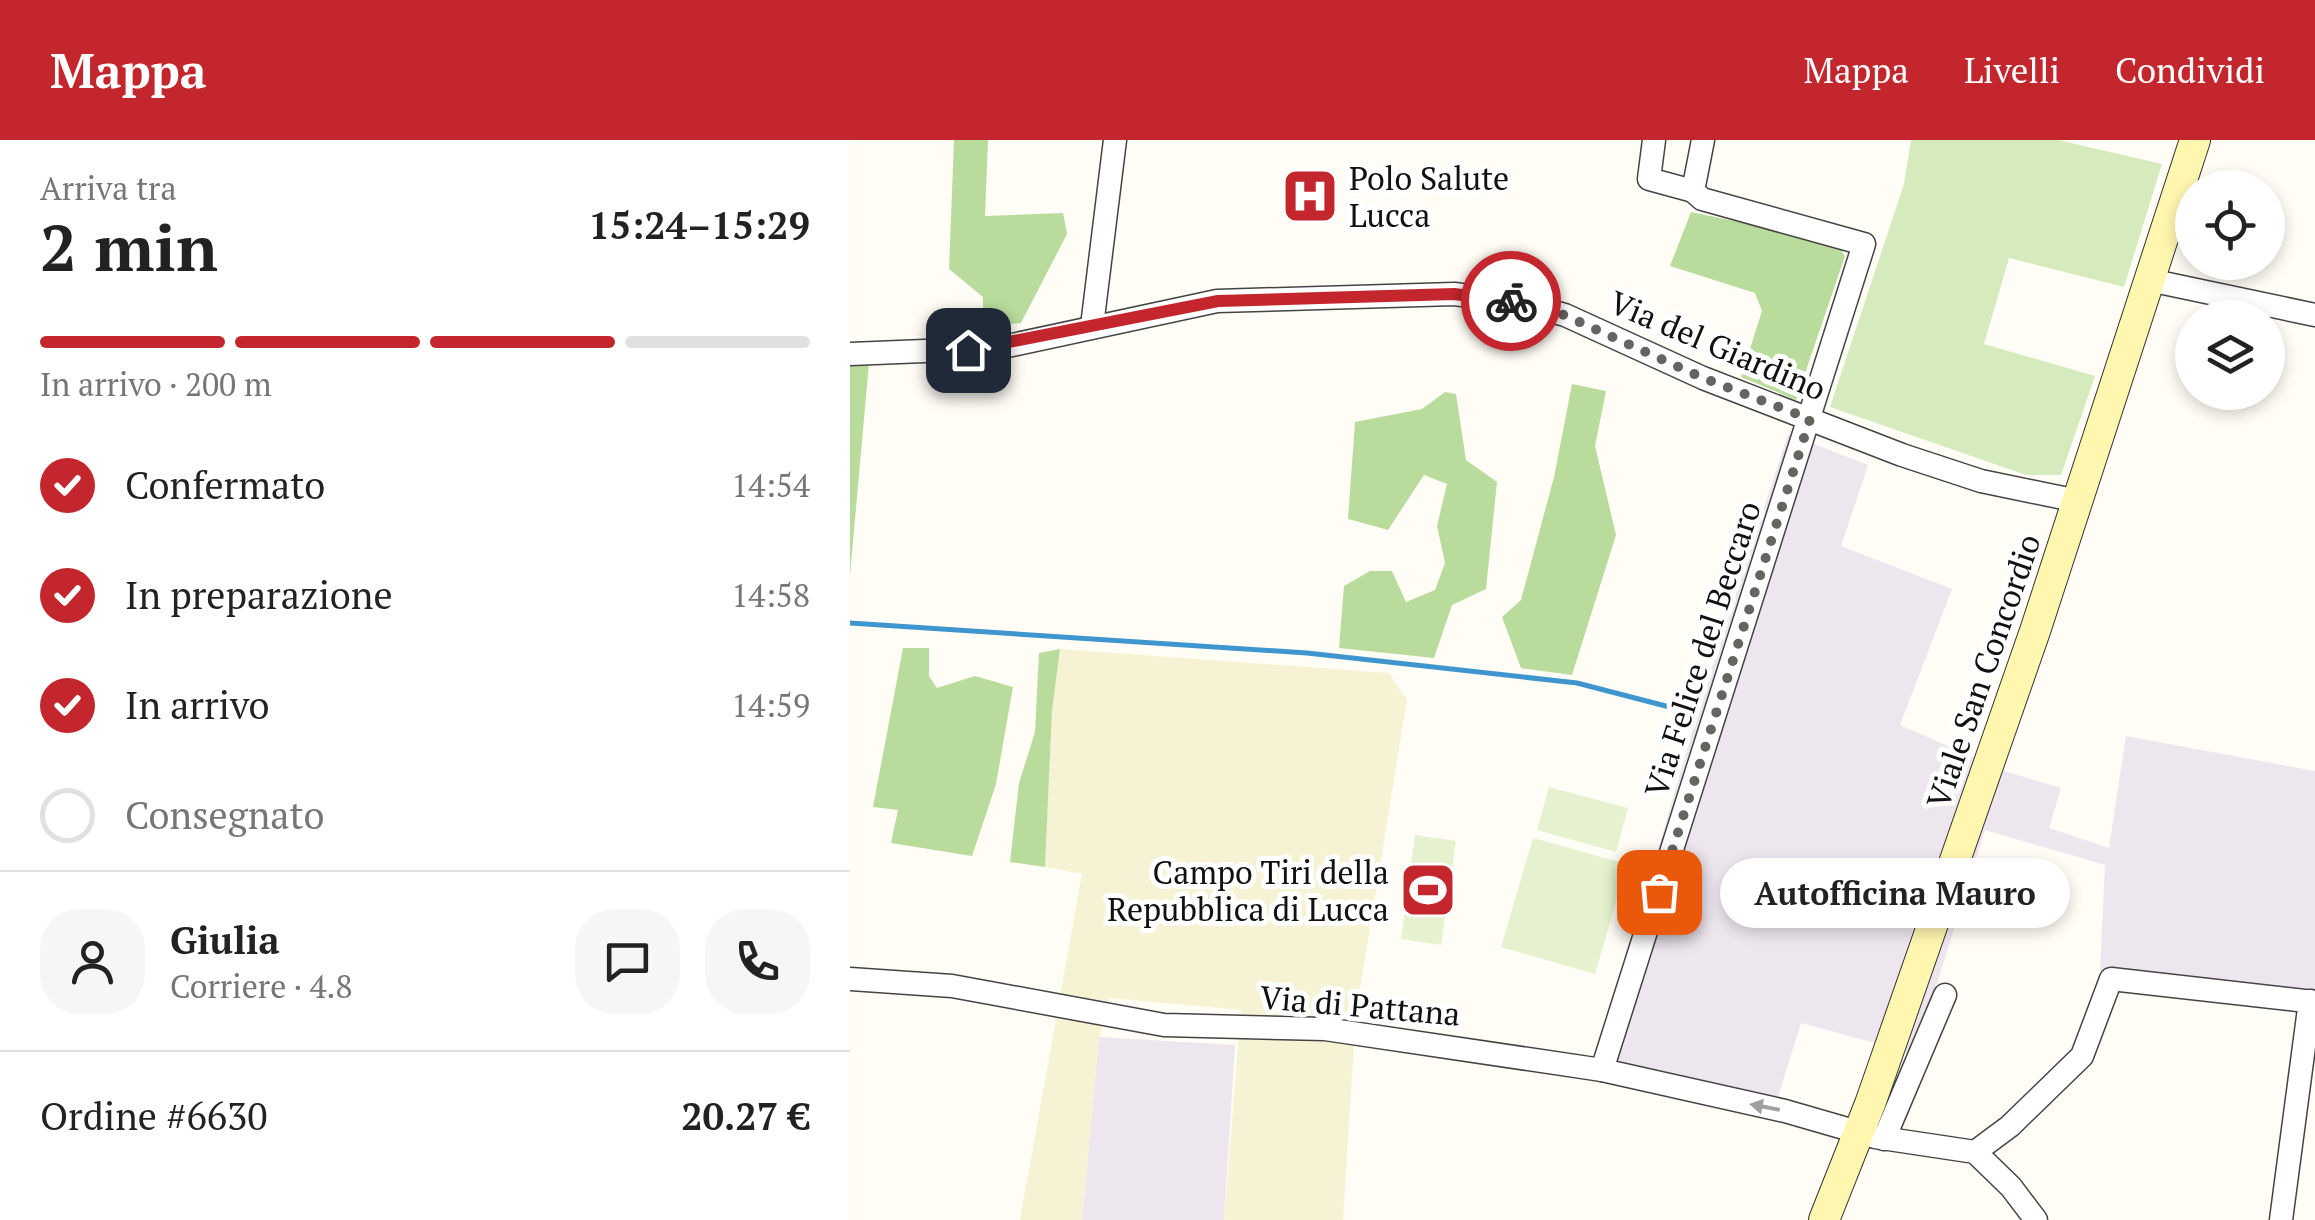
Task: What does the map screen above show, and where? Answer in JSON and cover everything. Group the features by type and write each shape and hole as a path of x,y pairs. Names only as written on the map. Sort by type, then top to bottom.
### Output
{"main road":[{"name":"Viale San Concordio","path":"1824,1220 1871,1135 2195,140"}],"street":[{"path":"1092,326 1115,140"},
{"path":"1654,140 1649,179 1693,191 1703,140"},
{"name":"Via Felice del Beccaro","path":"1602,1070 1864,244 1702,199 1693,191"},
{"path":"2149,280 2315,315"},
{"name":"Via del Giardino","path":"850,354 998,348 1218,301 1454,294 1518,302 1564,315 1703,378 1981,482 2078,502"},
{"name":"Via di Pattana","path":"850,979 952,986 1164,1024 1324,1028 1602,1070 1871,1135 1975,1152"},
{"path":"2036,1220 2011,1187 1975,1152 2010,1126 2082,1056 2112,979 2312,1002 2281,1220"},
{"path":"1871,1135 1945,996"}],"shaded area":[{"path":"1788,434 1868,465 1841,546 1952,589 1900,725 2007,772 2061,788 2049,828 2109,848 2126,736 2315,771 2315,993 2100,971 2105,865 1985,830 1915,1054 1801,1023 1777,1100 1597,1061 1698,711"},
{"path":"1060,649 1389,673 1407,700 1356,1013 1343,1220 1224,1220 1241,1010 1110,998 1099,1037 1082,1220 1020,1220 1082,874 1045,867 1052,711"},
{"path":"1099,1037 1235,1045 1224,1220 1082,1220"}],"green space":[{"path":"954,140 988,140 985,216 1063,213 1067,234 1021,323 983,326 983,297 949,269"},
{"path":"1911,140 2058,140 2162,164 2124,287 2009,258 1984,344 2095,376 2061,475 2026,475 1830,407 1904,184"},
{"path":"1691,212 1835,242 1845,256 1796,400 1741,377 1762,311 1755,293 1670,266"},
{"path":"850,363 869,363 850,575"},
{"path":"1572,384 1606,391 1595,446 1616,535 1572,675 1521,668 1502,617 1521,600 1554,477"},
{"path":"1445,392 1456,394 1466,460 1497,482 1486,589 1452,605 1434,658 1339,648 1344,586 1370,571 1392,571 1406,602 1435,590 1445,563 1437,526 1447,484 1424,475 1388,530 1348,519 1355,422 1422,409"},
{"path":"903,648 929,648 929,676 937,688 975,676 1013,687 996,784 972,856 891,843 898,810 873,807"},
{"path":"1060,649 1052,711 1045,867 1010,862 1019,783 1035,732 1039,653"},
{"path":"1549,787 1628,808 1616,852 1537,830"},
{"name":"Campo Tiri della Repubblica di Lucca","path":"1415,835 1456,841 1441,945 1401,939"},
{"path":"1533,838 1627,864 1595,974 1501,947"}],"waterway":[{"path":"850,623 1307,653 1577,683 1685,711"}],"way so far":[{"path":"1511,301 1564,315 1703,378 1810,419 1659,892"}],"place":[{"name":"Polo Salute Lucca","path":"1310,196"},
{"name":"Campo Tiri della Repubblica di Lucca","path":"1428,890"},
{"name":"Autofficina Mauro","path":"1659,892"}],"route":[{"path":"968,350 998,348 1218,301 1454,294 1511,301"}]}
